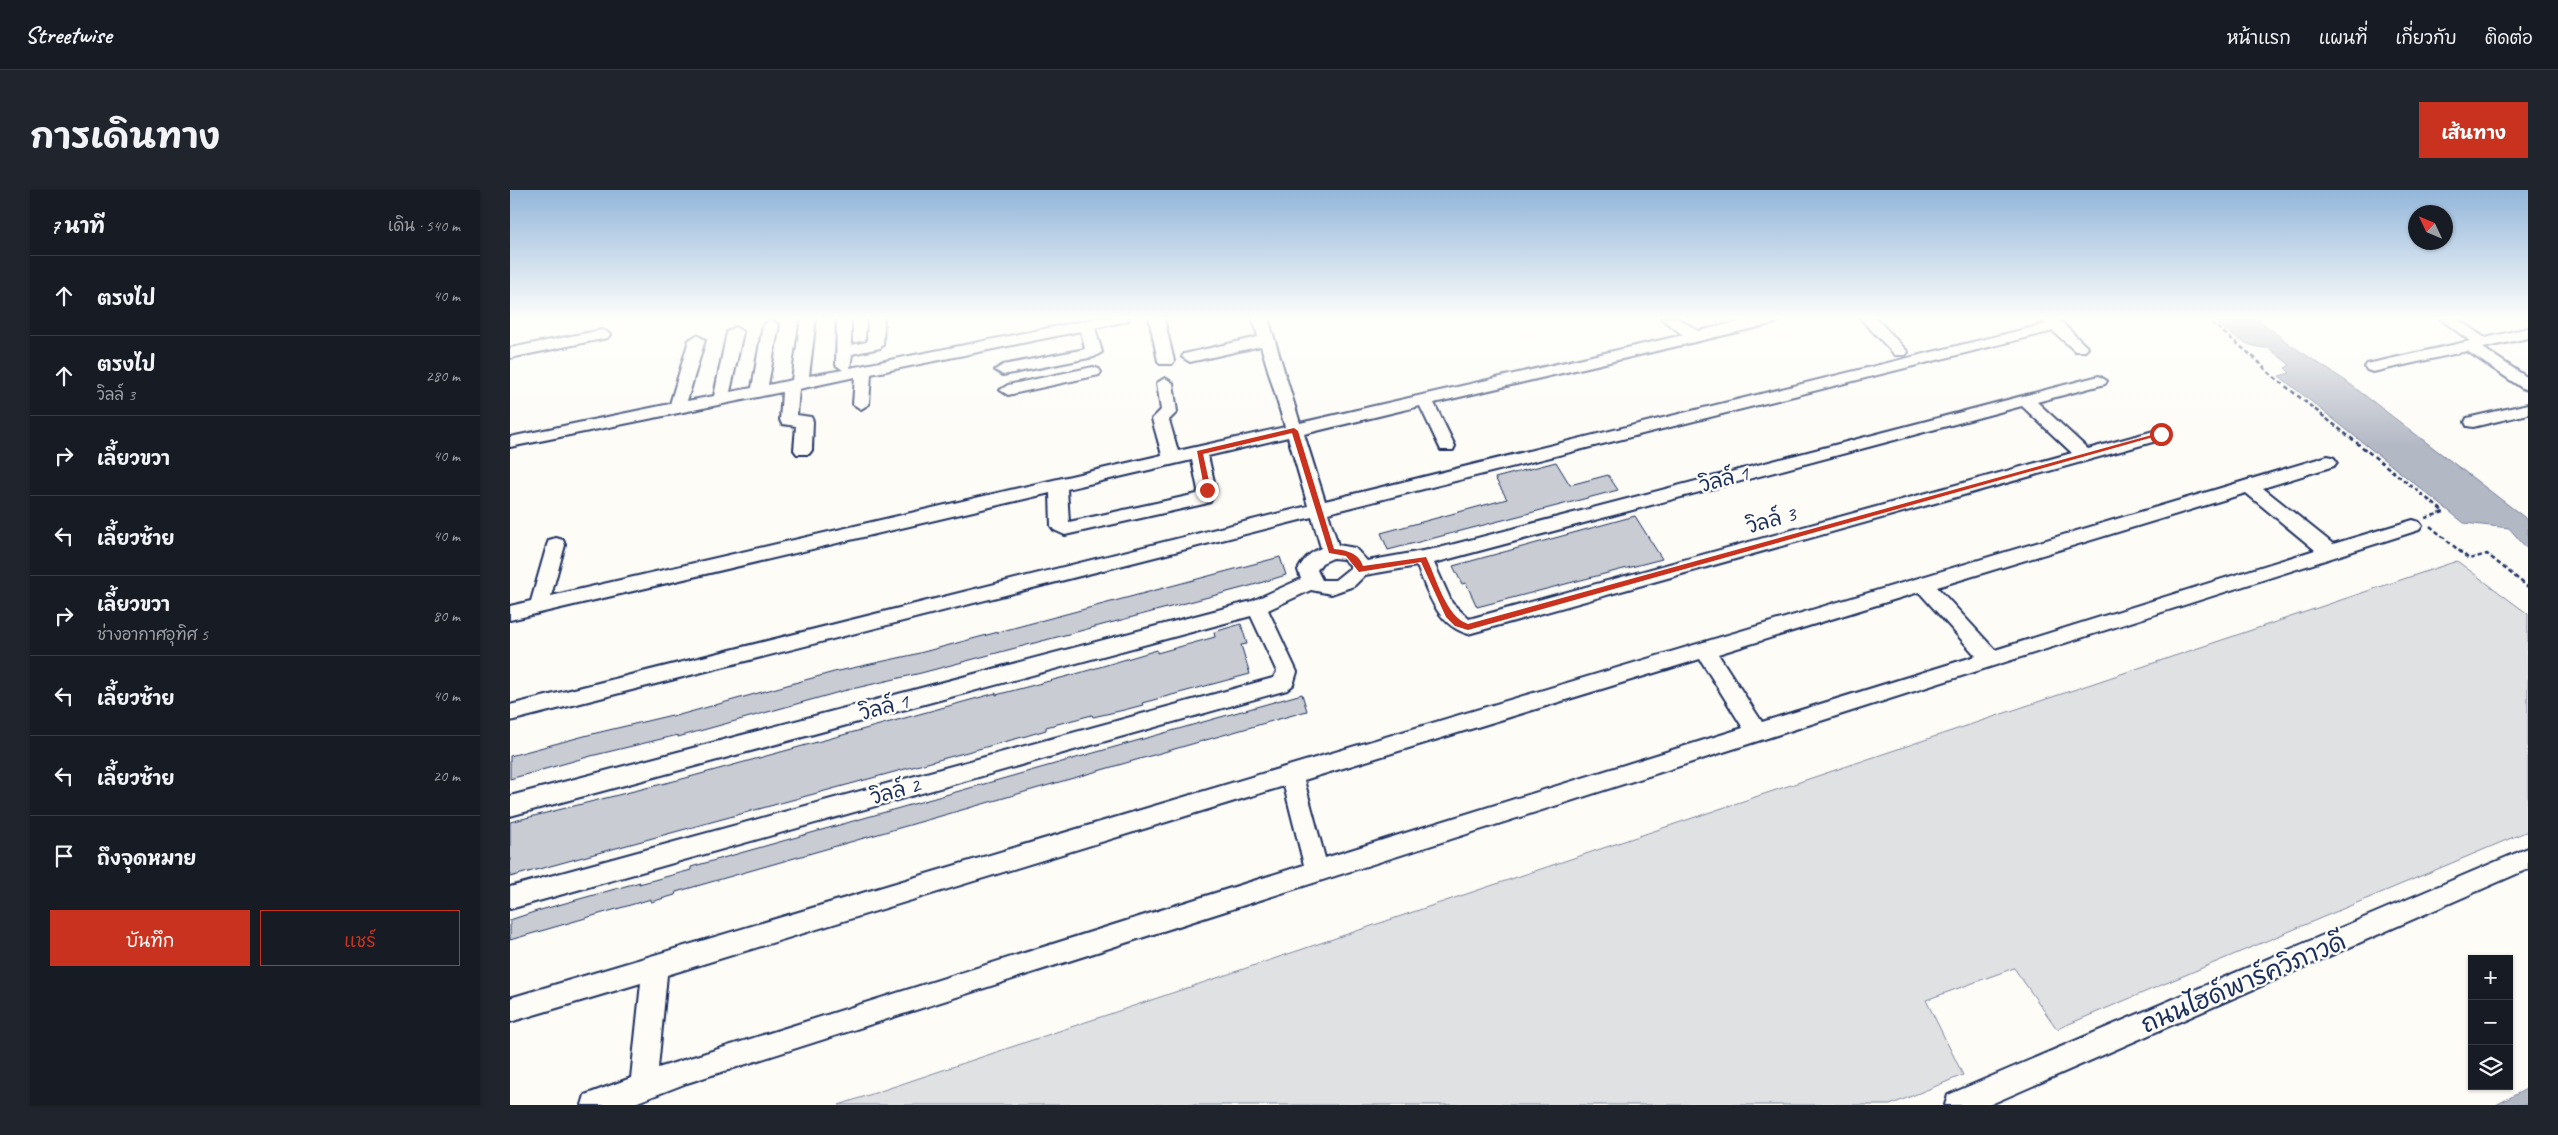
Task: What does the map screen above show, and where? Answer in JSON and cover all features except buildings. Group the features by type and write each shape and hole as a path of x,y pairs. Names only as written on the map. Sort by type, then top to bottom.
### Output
{"street":[{"path":"677,408 691,361"},
{"path":"721,399 729,361"},
{"path":"759,392 765,361"},
{"path":"801,361 788,420 805,421 803,450"},
{"path":"844,361 844,374"},
{"path":"510,442 906,361"},
{"path":"1003,370 1051,361 1055,397"},
{"path":"1272,361 1331,551"},
{"path":"510,612 1594,361"},
{"path":"510,713 1900,361"},
{"path":"2373,367 2401,361"},
{"path":"2497,361 2528,386"},
{"path":"861,404 863,370"},
{"path":"1008,390 1093,372"},
{"name":"วิลล์ 1","path":"1359,570 1423,559 2099,381"},
{"path":"1165,383 1169,412 1160,419 1172,459"},
{"path":"1425,400 1447,446"},
{"path":"2026,401 2085,455"},
{"path":"2473,422 2528,409"},
{"name":"วิลล์ 3","path":"1423,559 1449,615 1457,624 1468,627 2161,434"},
{"path":"1058,486 1060,526 1065,529 1204,498 1207,490 1199,453"},
{"path":"510,1010 2328,462"},
{"path":"2249,486 2329,551"},
{"path":"595,1105 687,1070 2413,526"},
{"path":"539,606 556,545"},
{"path":"1331,551 1348,553 1358,563 1359,570 1349,583 1340,587 1329,588 1312,582 1308,576 1310,564 1322,553 1331,551"},
{"name":"วิลล์ 1","path":"510,806 1257,607 1312,582"},
{"path":"1923,584 1990,658"},
{"name":"วิลล์ 2","path":"510,898 1280,684 1286,679 1287,672 1257,607"},
{"path":"1705,650 1757,732"},
{"path":"1292,774 1317,870"},
{"name":"ถนนไฮด์พาร์ควิภาวดี","path":"1958,1105 2528,858"},
{"path":"643,1087 655,966"}],"path":[{"path":"2256,361 2444,512 2421,519 2469,559 2487,554 2528,587"}],"shaded area":[{"path":"2285,361 2315,361 2346,381 2528,520 2528,550 2509,528 2464,523 2279,376 2290,373 2285,368 2290,365"},
{"path":"2457,561 2528,614 2528,831 2057,1029 2014,968 1926,1000 1963,1075 1890,1105 839,1105"},
{"path":"2528,1088 2528,1105 2496,1105"}],"route":[{"path":"1207,490 1199,453 1294,431 1331,551 1348,553 1355,558 1359,570 1379,565 1423,559 1449,615 1457,624 1468,627 2161,434"}]}
